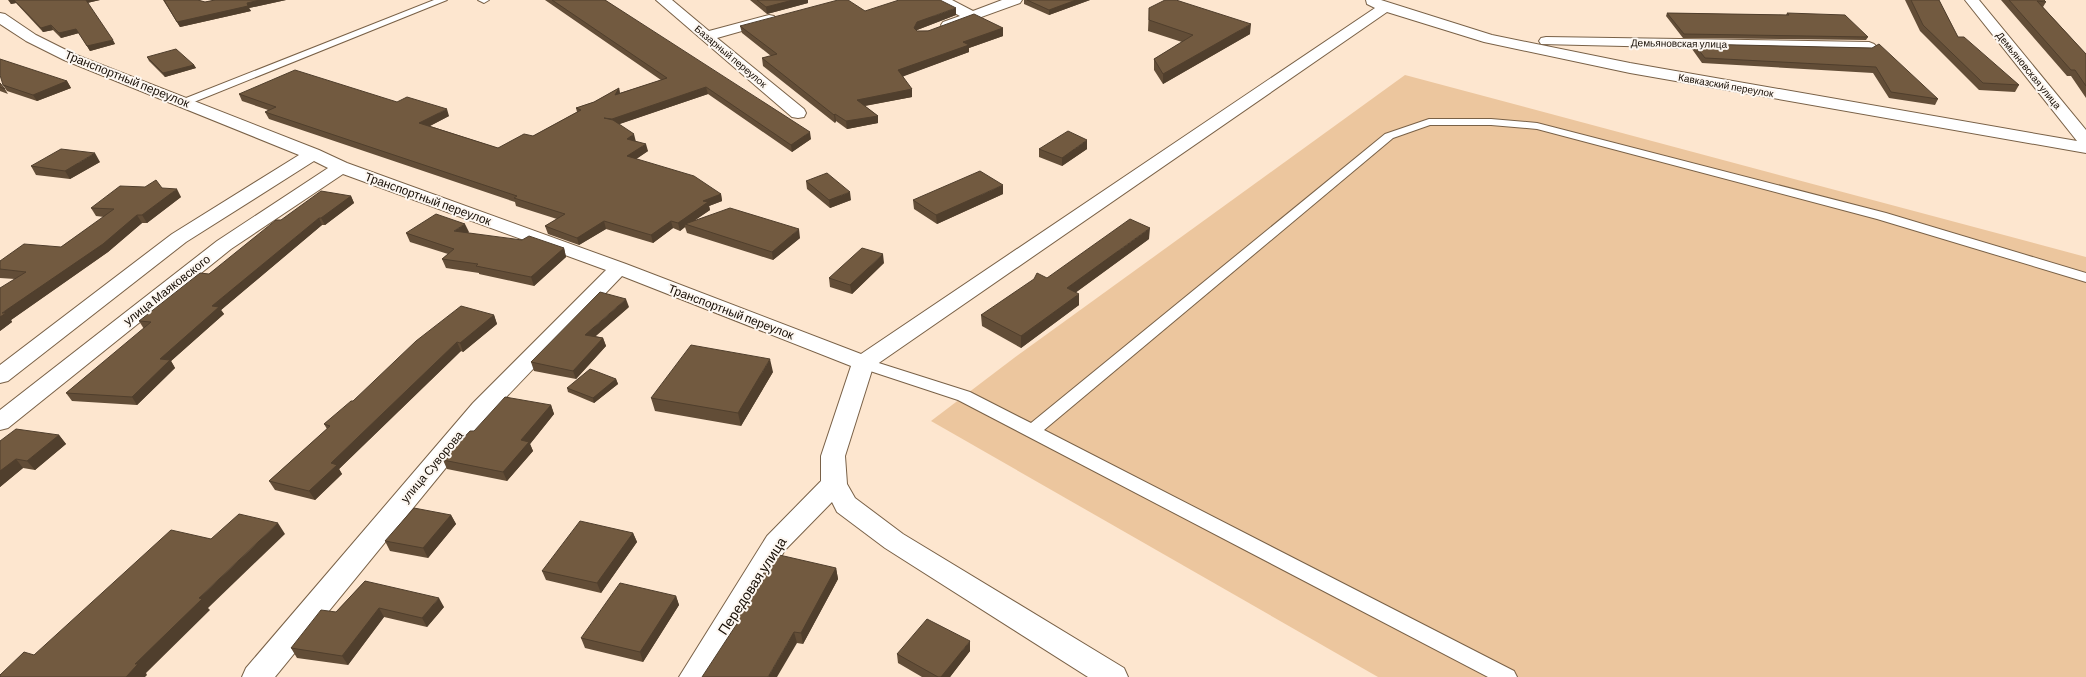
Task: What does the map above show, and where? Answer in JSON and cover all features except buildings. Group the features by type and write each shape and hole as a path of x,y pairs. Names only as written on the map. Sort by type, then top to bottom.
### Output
{"street":[{"name":"Базарный переулок","path":"663,0 798,112"},
{"path":"941,0 972,16"},
{"path":"937,29 1015,0"},
{"name":"Демьяновская улица","path":"1972,0 2086,141"},
{"path":"1113,677 894,541 846,505 834,484 833,456 864,363 1378,3"},
{"name":"Кавказский переулок","path":"1378,3 1489,39 1630,68 2086,148"},
{"path":"706,36 782,16"},
{"name":"Транспортный переулок","path":"0,17 32,38 69,57 185,102 313,154 341,167 619,268 864,363"},
{"name":"Демьяновская улица","path":"1489,39 1869,47"},
{"path":"0,376 179,238 313,154"},
{"name":"улица Маяковского","path":"0,422 224,245 341,167"},
{"name":"улица Суворова","path":"257,677 481,409 619,268"},
{"name":"Передовая улица","path":"694,677 776,543 834,484"}],"lane":[{"path":"185,102 442,0"},
{"path":"1032,431 1389,136 1430,122 1491,122 1537,126 1844,205 1994,248 2086,278"},
{"path":"864,363 964,396 1507,677"}],"shaded area":[{"path":"1405,75 2086,257 2086,677 1378,677 931,421 1014,358"}]}
